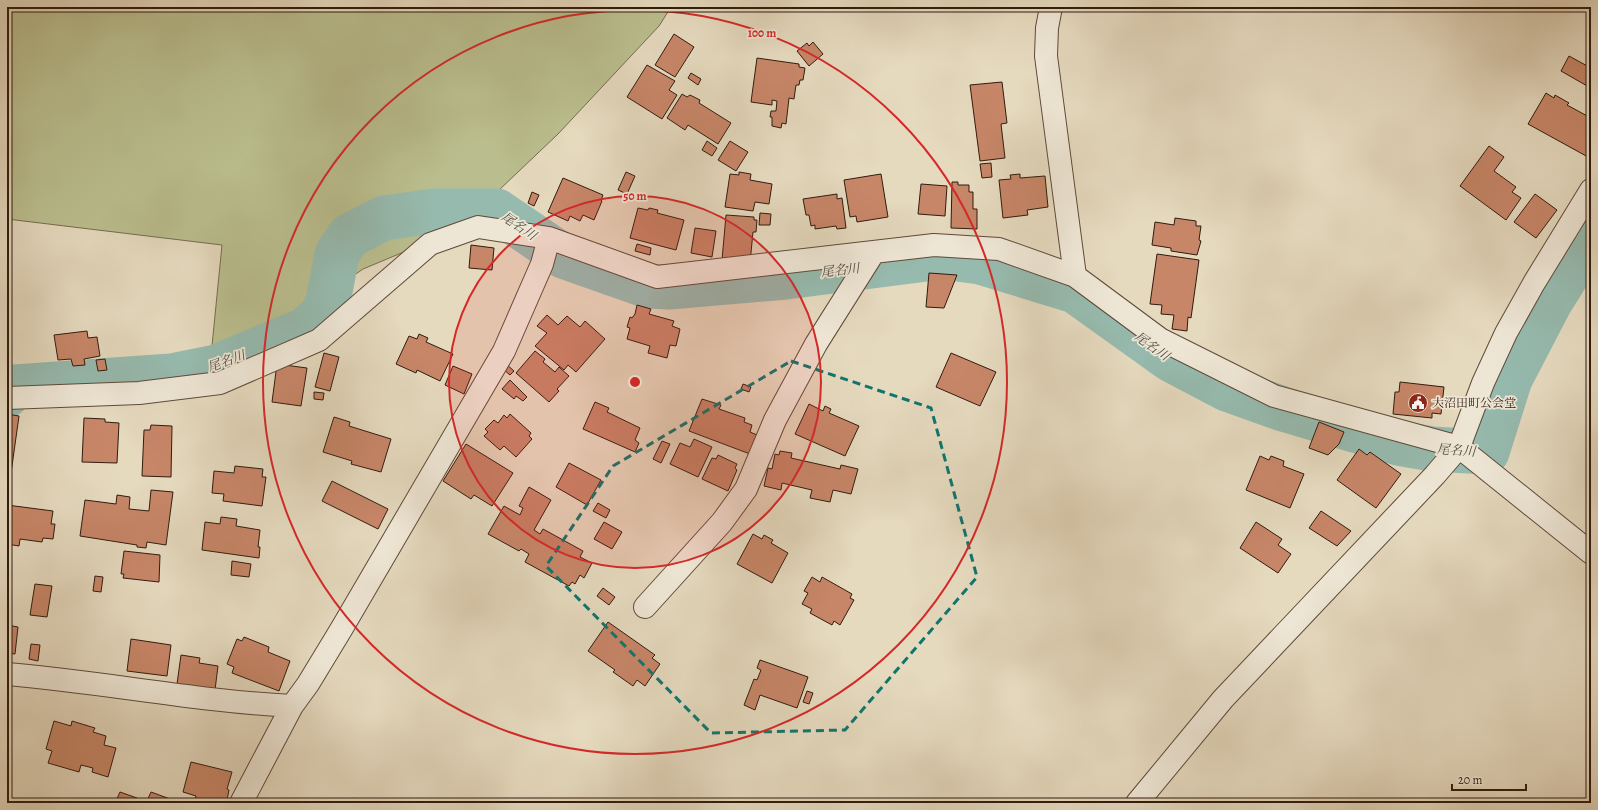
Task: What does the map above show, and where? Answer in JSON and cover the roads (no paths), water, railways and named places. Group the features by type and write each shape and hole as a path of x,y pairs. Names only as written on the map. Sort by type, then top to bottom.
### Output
{"street":[{"path":"1051,7 1047,28 1046,56 1075,276"},
{"path":"1137,803 1223,698 1459,447 1483,383 1506,333 1534,283 1591,190"},
{"path":"7,398 139,393 220,383 319,340 430,244 478,227 549,238 657,277 934,245 999,249 1075,276 1160,339 1274,396 1459,447 1591,553"},
{"path":"241,803 292,706 308,684 339,634 504,351 542,264 549,238"},
{"path":"645,607 722,522 746,489 775,420 816,344 874,252"},
{"path":"7,674 66,679 250,704 292,706"}],"waterway":[{"name":"尾名川","path":"7,395 15,387 171,376 216,367 305,330 320,317 328,302 337,254 349,236 384,218 434,211 497,211 563,256 648,286 669,287 786,277 942,257 980,262 1075,291 1170,359 1227,389 1283,409 1398,443 1432,449 1487,452 1510,379 1549,304 1591,236"}],"place":[{"name":"大沼田町公会堂","path":"1418,403"}]}
